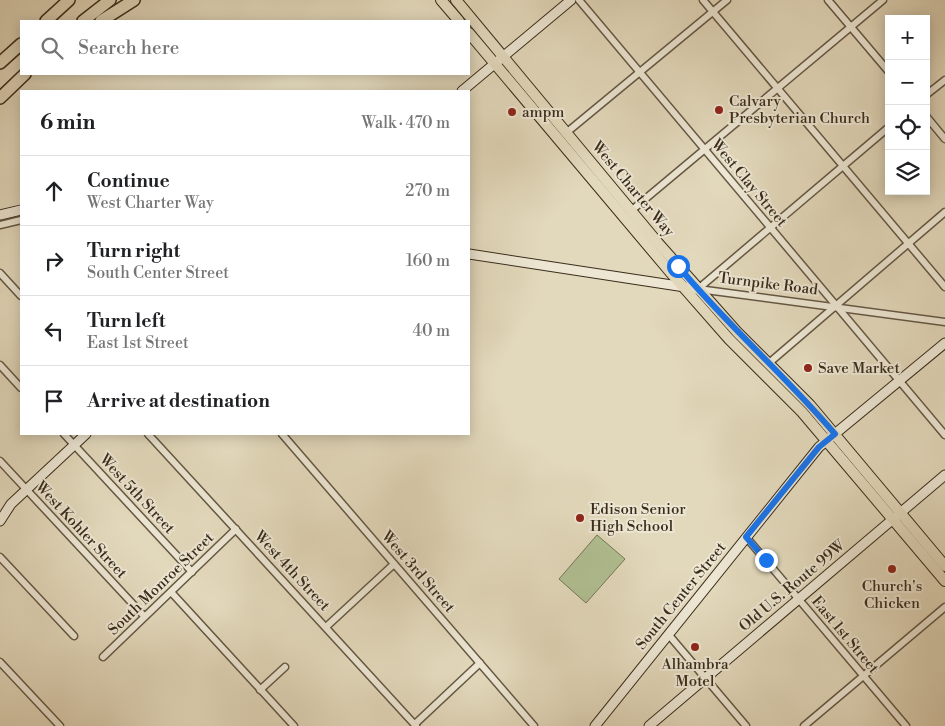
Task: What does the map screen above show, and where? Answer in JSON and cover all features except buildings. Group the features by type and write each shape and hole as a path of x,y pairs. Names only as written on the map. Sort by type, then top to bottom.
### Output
{"highway":[{"path":"47,20 69,0"},
{"path":"84,20 110,0"},
{"path":"103,20 134,0"},
{"path":"0,63 20,45"},
{"path":"0,98 24,75"}],"main road":[{"path":"441,0 458,20"},
{"name":"West Charter Way","path":"456,0 538,114 684,287 729,339 831,438"},
{"path":"463,90 572,0"},
{"name":"West Charter Way","path":"470,34 498,60 566,133 698,289 737,332 805,399 831,438"},
{"path":"538,114 546,116 560,132 566,133"},
{"path":"605,194 610,193 627,212 632,210"},
{"path":"0,215 20,210"},
{"name":"Turnpike Road","path":"470,254 638,278 698,289"},
{"name":"South Center Street","path":"594,726 819,447 945,343"},
{"path":"0,520 6,510 26,489 85,435"},
{"path":"831,438 900,512 945,566"},
{"path":"831,438 892,520 945,582"},
{"name":"Old U.S. Route 99W","path":"648,726 945,475"}],"street":[{"name":"West Clay Street","path":"579,0 945,435"},
{"path":"704,0 945,287"},
{"path":"566,133 727,0"},
{"path":"828,0 885,67"},
{"path":"632,210 883,0"},
{"path":"930,92 945,80"},
{"path":"930,121 945,139"},
{"path":"698,289 885,130"},
{"path":"769,363 822,315 837,306 847,294 945,212"},
{"path":"0,226 20,220"},
{"path":"0,273 20,295"},
{"name":"Turnpike Road","path":"698,289 837,306 945,322"},
{"path":"0,365 20,387"},
{"name":"West 5th Street","path":"65,435 192,572"},
{"name":"West 4th Street","path":"149,435 415,725"},
{"name":"West 3rd Street","path":"283,435 534,726"},
{"name":"West Kohler Street","path":"0,461 144,616"},
{"name":"South Monroe Street","path":"103,657 236,529"},
{"name":"East 1st Street","path":"746,537 906,726"},
{"path":"0,557 74,636"},
{"path":"326,627 394,564"},
{"path":"171,592 294,726"},
{"path":"804,726 945,607"},
{"path":"668,634 746,726"},
{"path":"0,662 60,726"},
{"path":"415,725 480,663"},
{"path":"260,690 285,667"}],"green space":[{"path":"597,535 625,559 586,603 559,579"}],"place":[{"name":"Calvary Presbyterian Church","path":"719,110"},
{"name":"ampm","path":"512,112"},
{"name":"Save Market","path":"808,368"},
{"name":"Edison Senior High School","path":"580,518"},
{"name":"Church's Chicken","path":"892,569"},
{"name":"Alhambra Motel","path":"695,647"}],"route":[{"path":"678,266 737,332 793,386 835,434 819,447 746,537 766,560"}]}
